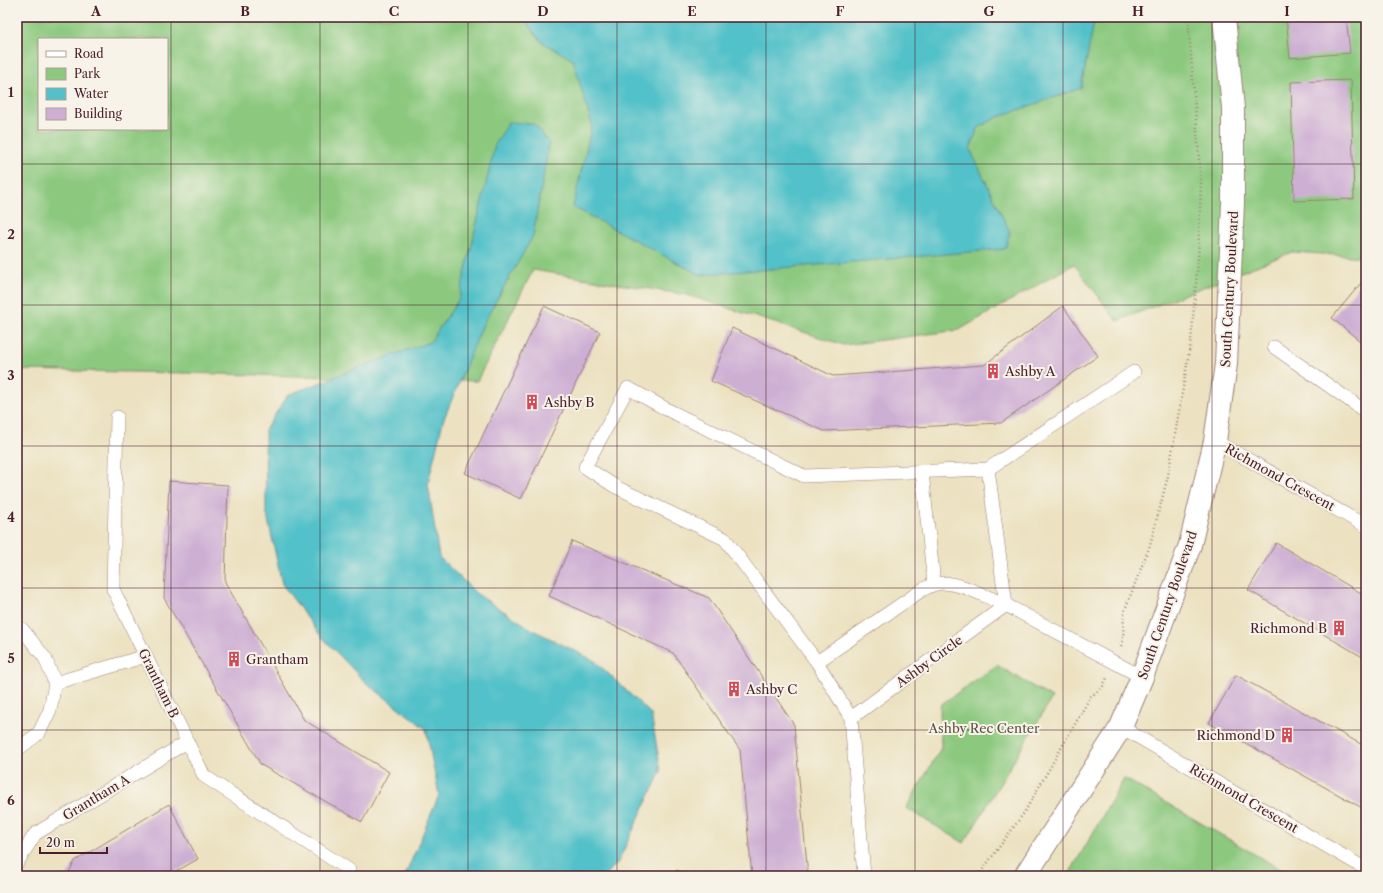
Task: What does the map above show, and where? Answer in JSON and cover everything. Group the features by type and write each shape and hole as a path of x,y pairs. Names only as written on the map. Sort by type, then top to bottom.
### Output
{"street":[{"name":"South Century Boulevard","path":"1025,876 1121,727 1142,678 1190,545 1215,441 1226,364 1233,203 1233,108 1224,17"}],"lane":[{"path":"1274,347 1366,412"},
{"path":"864,876 851,718 817,662 725,539 616,487 585,467 628,388 668,410 804,476 988,469 1134,372"},
{"name":"Grantham B","path":"117,416 113,588 204,776 349,870"},
{"name":"Richmond Crescent","path":"1215,441 1366,526"},
{"path":"988,469 1006,605"},
{"path":"922,472 934,584"},
{"path":"817,662 922,590 934,584 943,583 961,587 1006,605 1142,678"},
{"name":"Ashby Circle","path":"851,718 1006,605"},
{"path":"17,627 22,629 45,658 55,683 50,710 39,733 17,750"},
{"path":"55,683 146,656"},
{"name":"Richmond Crescent","path":"1121,727 1366,870"},
{"name":"Grantham A","path":"17,864 34,834 187,742"}],"path":[{"path":"1124,640 1124,612 1150,545 1168,476 1191,341 1198,261 1201,183 1188,17"},
{"path":"978,876 1024,813 1091,696 1102,688"}],"green space":[{"path":"17,17 1366,17 1366,257 1292,252 1117,321 1074,264 959,330 844,345 687,295 533,270 477,381 17,370"},
{"name":"Ashby Rec Center","path":"997,665 1052,698 964,843 906,808 941,748 940,705"},
{"path":"1125,779 1292,876 1068,876"}],"water":[{"path":"522,17 1095,17 1081,88 998,117 978,128 970,149 1010,232 1005,249 700,275 573,207 592,125 573,60 542,42"},
{"path":"509,122 534,124 549,143 533,236 484,322 443,421 428,483 439,557 477,594 533,630 595,661 651,714 661,771 617,864 603,876 405,876 439,795 426,729 365,682 320,635 282,584 266,510 265,430 288,395 378,360 430,342 459,299 495,145"}],"building":[{"path":"1286,17 1346,17 1350,53 1290,58"},
{"path":"1351,80 1354,199 1294,201 1291,82"},
{"path":"1366,277 1366,346 1332,318"},
{"name":"Ashby B","path":"544,306 600,332 521,499 465,473"},
{"name":"Ashby A","path":"1063,306 1098,356 1001,423 824,431 711,381 732,328 833,376 984,365"},
{"name":"Grantham","path":"169,481 228,485 225,582 304,720 389,772 362,822 261,765 164,598"},
{"name":"Ashby C","path":"572,541 709,598 794,725 808,876 752,876 740,750 673,653 549,596"},
{"name":"Richmond B","path":"1276,543 1366,596 1366,659 1248,590"},
{"name":"Richmond D","path":"1236,675 1366,747 1366,810 1209,723"},
{"path":"169,804 198,859 168,876 67,876 75,861"},
{"path":"677,870 688,876 673,876"}],"place":[{"name":"Ashby A","path":"993,371"},
{"name":"Ashby B","path":"532,402"},
{"name":"Richmond B","path":"1339,628"},
{"name":"Grantham","path":"234,659"},
{"name":"Ashby C","path":"734,689"},
{"name":"Richmond D","path":"1287,735"}]}
